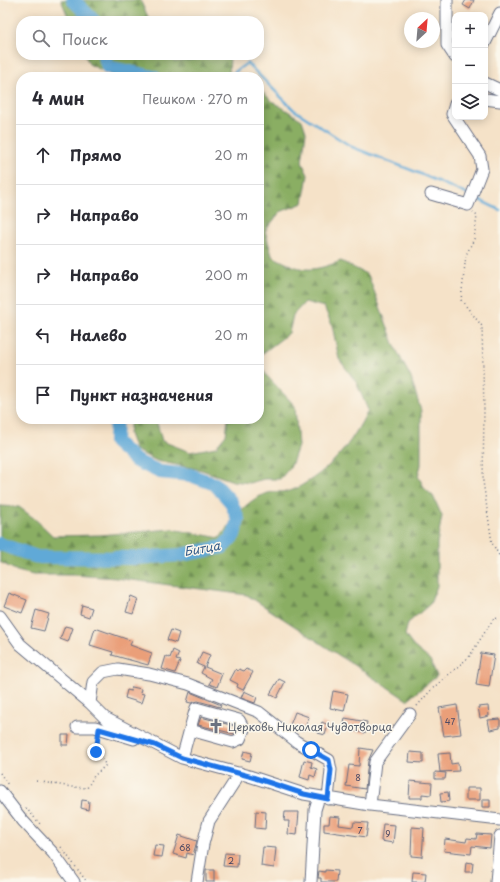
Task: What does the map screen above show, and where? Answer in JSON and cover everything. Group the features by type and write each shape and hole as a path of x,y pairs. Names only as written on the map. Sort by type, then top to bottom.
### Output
{"street":[{"path":"446,0 447,45 452,52"},
{"path":"488,37 500,13"},
{"path":"488,85 500,90"},
{"path":"488,100 500,100"},
{"path":"430,194 468,205 476,187 482,169 480,156 456,120"},
{"path":"0,616 20,644 90,703 104,718 182,758 240,773 304,794 323,798 500,820"},
{"path":"90,703 93,682 103,672 118,669 188,684 259,712 297,742 329,760 331,770 323,798 315,810 311,882"},
{"path":"182,758 196,708 239,720 244,729 242,736 233,742 190,730"},
{"path":"370,805 375,762 410,714"},
{"path":"77,727 95,727 155,745"},
{"path":"198,882 203,844 209,821 240,773"},
{"path":"4,788 23,822 53,853 74,882"},
{"path":"496,882 500,836"}],"path":[{"path":"468,205 476,216 474,239 466,255 461,300 482,326 484,410 483,480 492,543 500,557"},
{"path":"410,714 432,689 469,657 494,618 500,619"},
{"path":"36,781 87,788 94,776 106,765 96,752 99,729"},
{"path":"0,773 4,788"},
{"path":"26,808 44,829"},
{"path":"60,845 87,882"}],"green space":[{"path":"61,0 140,0 148,16 68,16"},
{"path":"87,60 173,60 174,62 190,60 230,60 229,72 106,72 89,64"},
{"path":"264,94 272,101 302,120 306,132 302,162 308,175 303,203 280,212 265,231 272,256 291,265 306,269 321,268 341,261 368,275 396,349 411,378 421,411 421,465 418,476 425,489 433,496 442,516 437,543 437,586 430,604 408,623 405,635 413,646 430,660 437,676 407,700 247,595 116,578 74,575 33,575 17,571 0,562 0,506 19,507 35,519 53,536 99,535 172,529 220,538 240,511 253,500 268,493 295,489 319,474 347,446 368,410 356,382 339,359 332,325 324,307 305,302 293,315 289,333 264,352"},
{"path":"264,371 295,406 298,446 291,466 280,479 264,479 249,483 233,481 202,470 157,461 135,450 129,434 130,424 157,424 162,441 190,452 216,447 226,435 227,424 264,424"}],"building":[{"path":"466,0 474,0 470,9 463,5"},
{"path":"9,593 27,600 22,613 4,606"},
{"path":"131,596 138,599 133,614 126,612"},
{"path":"82,605 92,608 89,617 80,614"},
{"path":"36,610 49,614 44,631 31,628"},
{"path":"65,626 73,628 68,642 60,639"},
{"path":"95,628 132,641 130,645 152,653 148,665 112,655 113,652 90,645"},
{"path":"171,630 179,633 176,643 167,640"},
{"path":"173,650 179,653 176,660 180,661 175,673 162,669 166,656 170,658"},
{"path":"202,652 210,655 205,667 222,674 217,687 209,684 212,679 201,673 204,667 197,664"},
{"path":"481,653 494,655 489,687 476,685"},
{"path":"236,669 238,671 239,669 244,671 246,669 253,672 243,690 237,687 238,684 230,680"},
{"path":"279,679 285,682 277,698 270,694"},
{"path":"132,687 141,689 140,693 144,694 141,703 125,698 127,690 131,691"},
{"path":"244,691 257,697 255,703 241,698"},
{"path":"333,691 348,694 344,711 330,708"},
{"path":"190,692 221,705 220,707 198,701 191,703 187,702"},
{"path":"457,705 461,734 444,736 439,708"},
{"path":"488,706 489,716 480,718 478,707"},
{"path":"295,712 309,717 304,730 290,725"},
{"path":"201,717 234,726 236,729 235,734 198,725"},
{"path":"345,718 367,722 365,733 343,729"},
{"path":"500,719 500,728 490,730 488,720"},
{"path":"322,722 328,725 325,735 318,733"},
{"path":"62,735 69,735 68,745 62,745"},
{"path":"360,748 373,750 368,761 365,789 346,786 349,765 359,766"},
{"path":"244,751 252,753 250,761 242,759"},
{"path":"410,752 423,753 423,763 409,762"},
{"path":"450,753 451,764 458,763 459,771 440,772 438,754"},
{"path":"304,760 312,762 311,767 317,769 315,777 310,775 309,780 300,777"},
{"path":"435,772 446,773 445,779 435,779"},
{"path":"410,781 432,783 431,795 422,794 422,798 409,798"},
{"path":"466,788 480,788 480,800 466,800"},
{"path":"448,792 449,801 441,802 440,793"},
{"path":"82,800 89,801 88,810 81,808"},
{"path":"482,800 490,800 490,807 482,807"},
{"path":"256,811 266,812 265,829 255,828"},
{"path":"285,812 299,812 297,835 288,834 289,821 284,821"},
{"path":"330,816 340,817 339,825 353,827 354,822 368,823 366,837 324,831 324,824 329,824"},
{"path":"383,824 395,825 393,843 381,841"},
{"path":"412,827 424,828 422,857 411,856"},
{"path":"477,834 491,835 490,848 472,846 471,854 444,851 445,839 466,842 467,838 476,839"},
{"path":"179,835 197,841 193,855 187,853 186,858 173,854"},
{"path":"155,845 164,846 162,857 153,856"},
{"path":"263,847 276,848 274,868 261,866"},
{"path":"225,853 238,854 237,867 223,866"},
{"path":"466,862 473,863 472,872 465,872"},
{"path":"206,870 214,870 214,882 206,882"},
{"path":"325,870 337,871 336,882 321,882 321,878 318,878 319,871 325,872"},
{"path":"413,872 426,873 425,882 412,882"}],"waterway":[{"name":"Битца","path":"73,0 89,16"},
{"name":"Битца","path":"106,60 108,67 131,72"},
{"path":"235,72 247,63 256,72"},
{"path":"264,80 294,110 352,147 469,195"},
{"path":"473,197 500,210"},
{"name":"Битца","path":"0,544 37,557 136,558 181,555 223,547 234,535 238,519 231,502 215,484 190,475 160,472 136,461 115,442 116,424"}],"place":[{"name":"Церковь Николая Чудотворца","path":"216,726"}],"route":[{"path":"96,752 99,729 155,745 182,758 249,776 304,794 328,799 331,770 329,760 311,750"}]}
